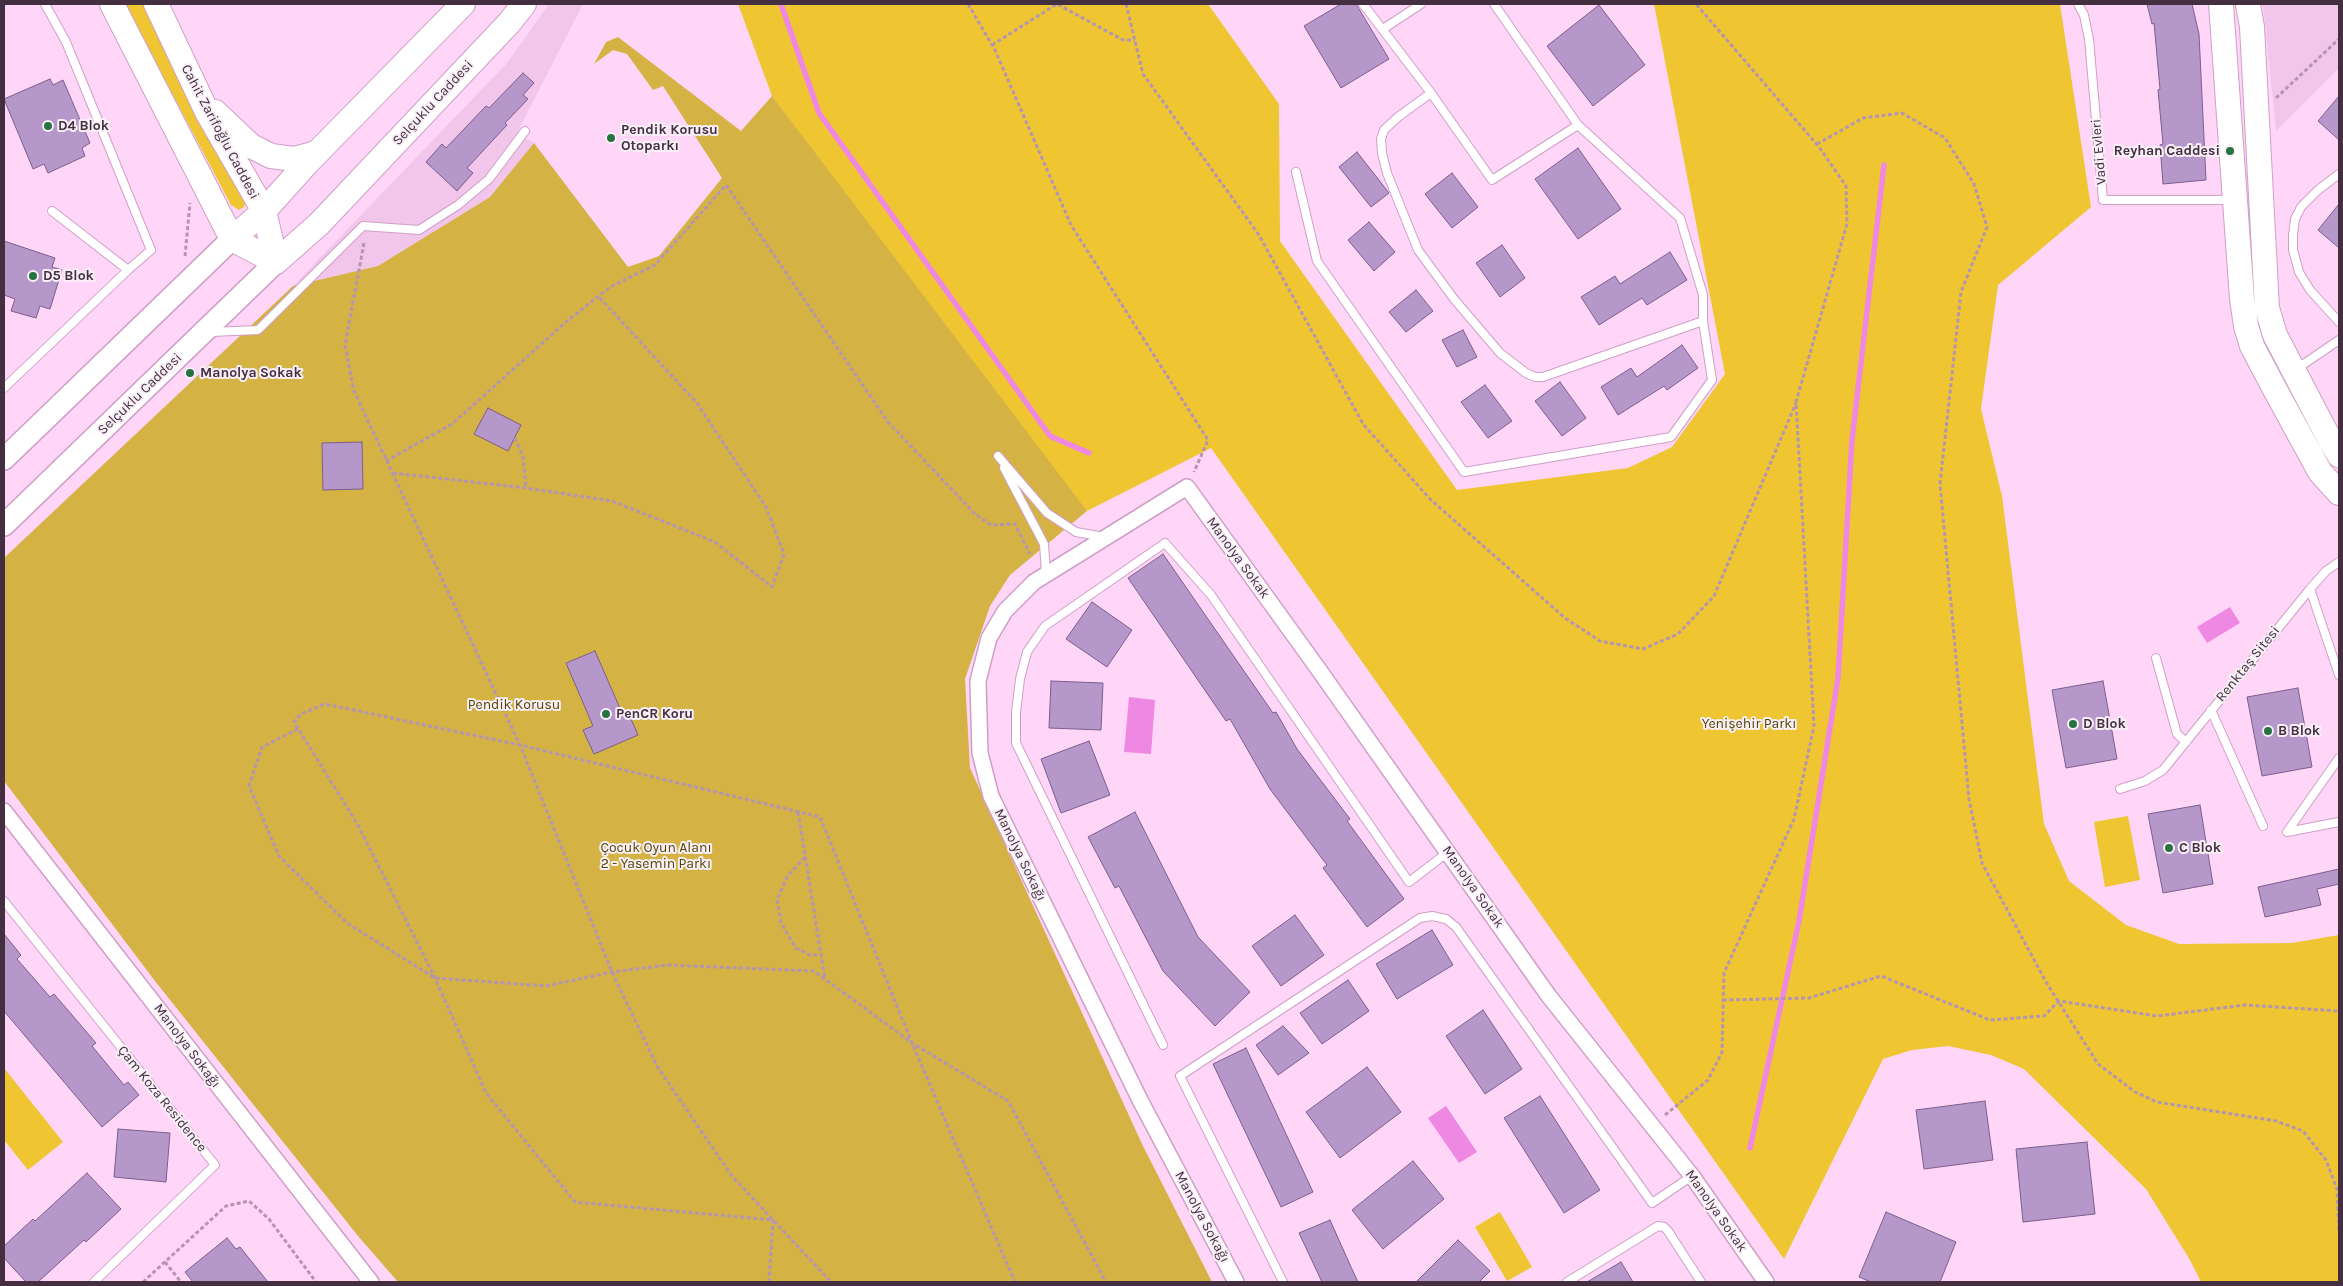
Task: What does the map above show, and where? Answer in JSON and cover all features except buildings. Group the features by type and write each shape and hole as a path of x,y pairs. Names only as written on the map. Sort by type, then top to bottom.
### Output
{"main road":[{"path":"112,4 232,239 276,262"},
{"name":"Cahit Zarifoğlu Caddesi","path":"156,4 197,93 242,176 264,211 276,262"},
{"path":"4,459 232,239 264,211 316,153 463,4"},
{"name":"Selçuklu Caddesi","path":"4,526 276,262 319,224 509,23 524,4"},
{"path":"2221,4 2242,299 2246,326 2252,346 2320,472 2339,494"},
{"path":"2248,4 2252,27 2268,308 2275,335 2339,454"},
{"path":"197,93 224,123 244,140 271,156 294,159 316,153"},
{"path":"2272,384 2294,371"}],"street":[{"name":"Manolya Sokağı","path":"1187,487 1034,582 1005,610 989,638 978,681 978,721 980,753 991,796 1140,1100 1236,1282"},
{"name":"Manolya Sokak","path":"1187,487 1548,995 1692,1176 1766,1282"},
{"name":"Manolya Sokağı","path":"4,811 371,1282"}],"lane":[{"path":"4,388 151,250 66,42 45,4"},
{"path":"1363,4 1431,93 1492,180 1578,125"},
{"path":"1383,29 1421,4"},
{"path":"1296,172 1317,261 1464,472 1671,437 1712,380 1703,320 1703,295 1680,218 1578,125 1494,4"},
{"name":"Vadi Evleri","path":"2078,4 2084,15 2090,39 2102,200 2236,200"},
{"path":"1431,93 1398,117 1384,130 1381,139 1384,160 1418,250 1454,299 1500,353 1526,373 1535,377 1544,377 1703,320"},
{"path":"204,332 258,330 363,226 419,230 458,205 489,180 525,132"},
{"path":"2339,174 2318,190 2301,207 2295,219 2293,235 2293,250 2299,272 2310,290 2339,322"},
{"path":"52,211 128,270"},
{"path":"2294,371 2339,340"},
{"path":"1046,574 1044,544 998,456 1047,513 1076,532 1105,538"},
{"path":"1163,1045 1016,743 1016,712 1020,679 1027,652 1045,626 1165,543 1211,595 1409,882 1448,852"},
{"name":"Renktaş Sitesi","path":"2263,826 2211,710 2310,589 2326,571 2339,562"},
{"path":"2310,589 2339,675"},
{"path":"2156,658 2177,734 2186,742"},
{"path":"2120,789 2156,775 2163,770 2211,710"},
{"path":"2339,758 2287,832 2339,822"},
{"name":"Çam Koza Residence","path":"4,901 215,1165 94,1282"},
{"path":"1283,1282 1180,1076 1420,918 1432,916 1446,919 1456,927 1652,1203 1692,1176"},
{"path":"1567,1282 1658,1226 1664,1227 1668,1231 1701,1282"}],"path":[{"path":"968,4 992,45 1072,225 1208,440 1187,487"},
{"path":"992,45 1057,4 1123,40 1135,40"},
{"path":"1126,4 1143,74 1259,235 1363,424 1431,500 1565,618 1600,642 1643,649 1678,634 1714,596 1796,402 1846,224 1846,186 1817,144 1696,4"},
{"path":"2257,115 2339,39"},
{"path":"1817,144 1863,118 1902,113 1945,138 1974,184 1987,227 1961,292 1940,484 1969,799 1982,863 2058,1002 2098,1064 2135,1092 2157,1102 2276,1121 2304,1131 2326,1160 2337,1188 2339,1232"},
{"path":"386,461 452,424 598,296 610,287 655,265 726,185 888,422 975,514 991,525 1014,524 1035,562 1046,574"},
{"path":"185,258 190,200"},
{"path":"363,226 364,245 345,345 354,391 520,745 612,972 657,1066 731,1175 831,1282"},
{"path":"393,474 526,488 612,501 715,542 772,587 784,554 766,507 698,403 598,296"},
{"path":"1652,1126 1708,1080 1722,1052 1724,973 1794,819 1814,726 1796,402"},
{"path":"515,438 523,456 526,488"},
{"path":"773,1220 576,1202 486,1093 434,978 358,825 294,722 302,714 325,704 520,745 820,817 912,1043 1015,1282"},
{"path":"298,729 262,747 249,786 279,856 346,923 434,978 546,986 612,972 667,964 814,971 912,1043 1008,1101 1106,1282"},
{"path":"798,812 825,979"},
{"path":"806,857 787,876 777,900 781,923 796,948 810,955 821,956"},
{"path":"1723,1000 1809,998 1881,976 1990,1020 2044,1016 2058,1002"},
{"path":"2058,1002 2157,1016 2245,1005 2339,1011"},
{"path":"143,1282 226,1206 249,1201 269,1219 316,1282"},
{"path":"769,1282 773,1220"},
{"path":"165,1262 181,1282"}],"shaded area":[{"path":"549,4 583,4 517,133 534,143 490,197 378,266 293,286 507,63"},
{"path":"2263,4 2339,4 2339,68 2276,131"},
{"path":"2230,607 2240,623 2207,643 2197,627"},
{"path":"1129,697 1155,700 1151,754 1124,752"},
{"path":"1446,1106 1477,1152 1459,1163 1428,1118"}],"green space":[{"path":"125,4 143,4 246,202 244,207 239,210 231,205"},
{"name":"Yenişehir Parkı","path":"738,4 1208,4 1279,104 1280,241 1457,490 1628,468 1672,447 1725,374 1654,4 2060,4 2091,207 1998,285 1981,409 2002,496 2044,824 2069,881 2126,925 2179,944 2292,943 2339,935 2339,1282 2201,1282 2190,1260 2146,1189 2024,1069 1991,1055 1948,1046 1912,1050 1883,1059 1784,1259 1211,448 1087,511 1020,429 772,96"},
{"name":"Pendik Korusu","path":"618,37 741,131 772,96 1087,511 1010,575 990,606 965,679 970,768 1142,1144 1212,1282 398,1282 358,1236 155,981 4,781 4,558 293,286 378,266 490,197 534,143 628,267 659,256 722,178 663,86 653,90 627,54 613,50 594,64 606,42"},
{"path":"2128,816 2140,880 2105,887 2094,822"},
{"path":"4,1068 63,1142 28,1170 4,1140"},
{"path":"1500,1212 1532,1267 1507,1281 1475,1227"}],"waterway":[{"path":"781,4 819,113 1050,436 1089,453"},
{"path":"1750,1148 1799,921 1838,678 1852,440 1884,165"}],"place":[{"name":"D4 Blok","path":"48,126"},
{"name":"Pendik Korusu Otoparkı","path":"611,138"},
{"name":"Reyhan Caddesi","path":"2230,151"},
{"name":"D5 Blok","path":"33,276"},
{"name":"Manolya Sokak","path":"190,373"},
{"name":"PenCR Koru","path":"606,714"},
{"name":"D Blok","path":"2073,724"},
{"name":"B Blok","path":"2268,731"},
{"name":"C Blok","path":"2169,848"}],"park label":[{"name":"Çocuk Oyun Alanı 2 - Yasemin Parkı","path":"656,856"}]}
